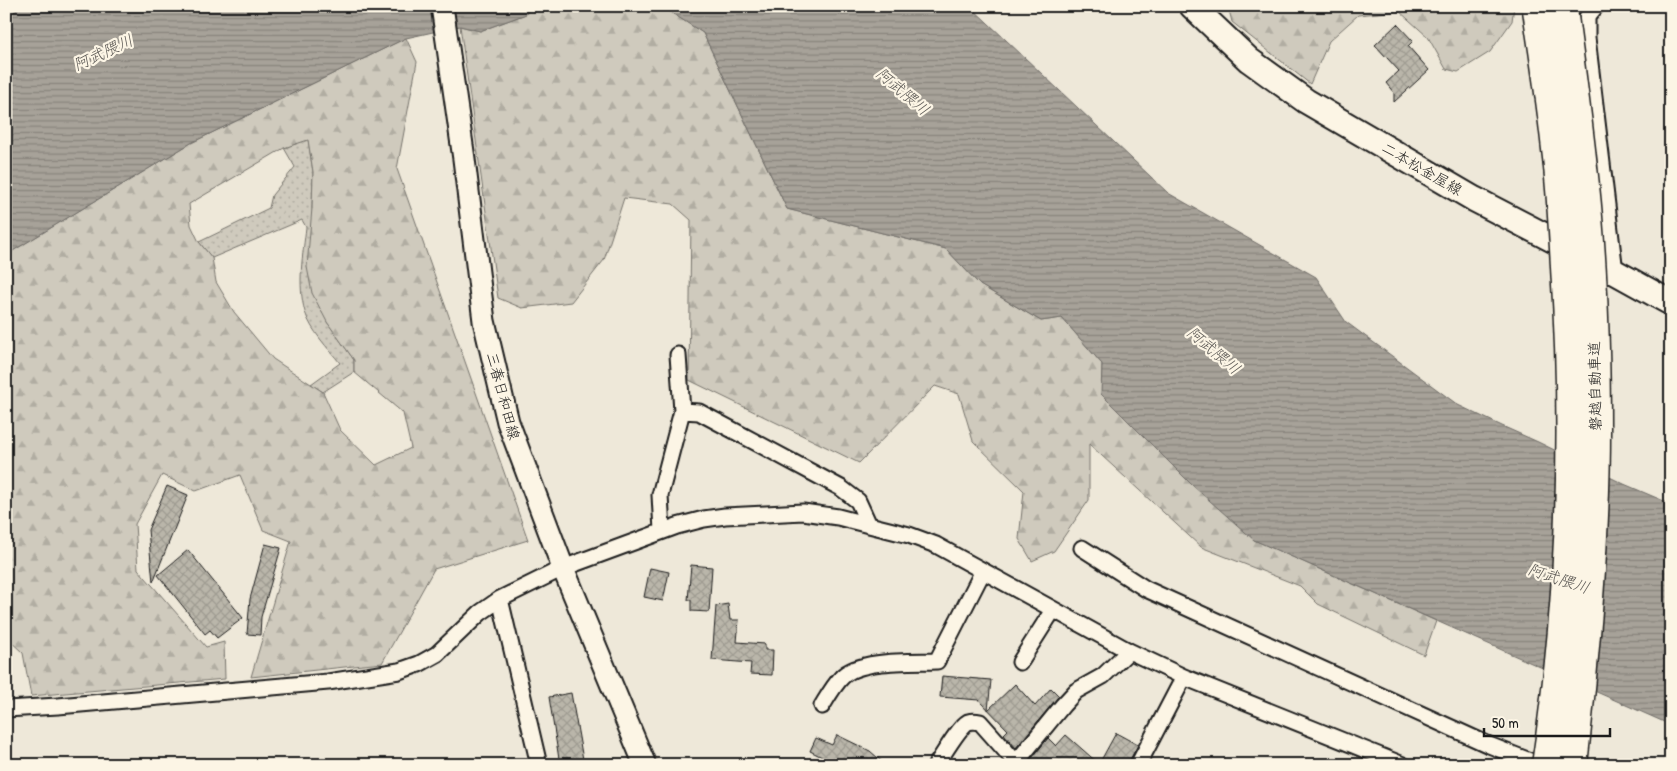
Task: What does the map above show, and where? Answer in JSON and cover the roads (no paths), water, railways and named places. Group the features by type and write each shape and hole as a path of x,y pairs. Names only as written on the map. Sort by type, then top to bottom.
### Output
{"highway":[{"name":"磐越自動車道","path":"1546,765 1561,640 1567,553 1571,382 1556,149 1550,9 1588,219 1594,321 1596,430 1592,556 1573,765"}],"main road":[{"name":"三春日和田線","path":"442,6 464,159 484,321 508,422 563,568 645,765"},
{"name":"二本松金屋線","path":"1192,6 1249,60 1306,101 1466,194 1671,303"}],"street":[{"path":"1596,6 1587,17 1587,38 1615,272"},
{"path":"662,531 660,495 682,411 678,355"},
{"path":"682,411 699,412 841,488 858,502 869,525"},
{"path":"6,709 328,682 399,671 419,664 437,654 480,613 500,599 563,568 677,526 718,517 803,512 838,517 909,535 936,545 1128,651 1184,677 1403,765"},
{"path":"1082,548 1146,590 1489,745 1540,765"},
{"path":"822,706 842,676 852,669 871,665 937,661 983,571"},
{"path":"500,599 539,765"},
{"path":"1020,662 1053,610"},
{"path":"936,765 960,729 969,722 974,721 980,722 1012,758 1019,759 1076,691 1103,676 1128,651"},
{"path":"1138,765 1184,677"}],"water":[{"name":"阿武隈川","path":"25,6 531,6 526,14 480,31 460,26 406,38 191,143 6,255 6,16"},
{"name":"阿武隈川","path":"661,6 970,6 1168,193 1316,277 1346,322 1458,405 1624,484 1671,504 1671,725 1254,540 1192,485 1101,394 1102,364 1062,318 1041,321 980,285 946,249 787,209 703,33"}]}
